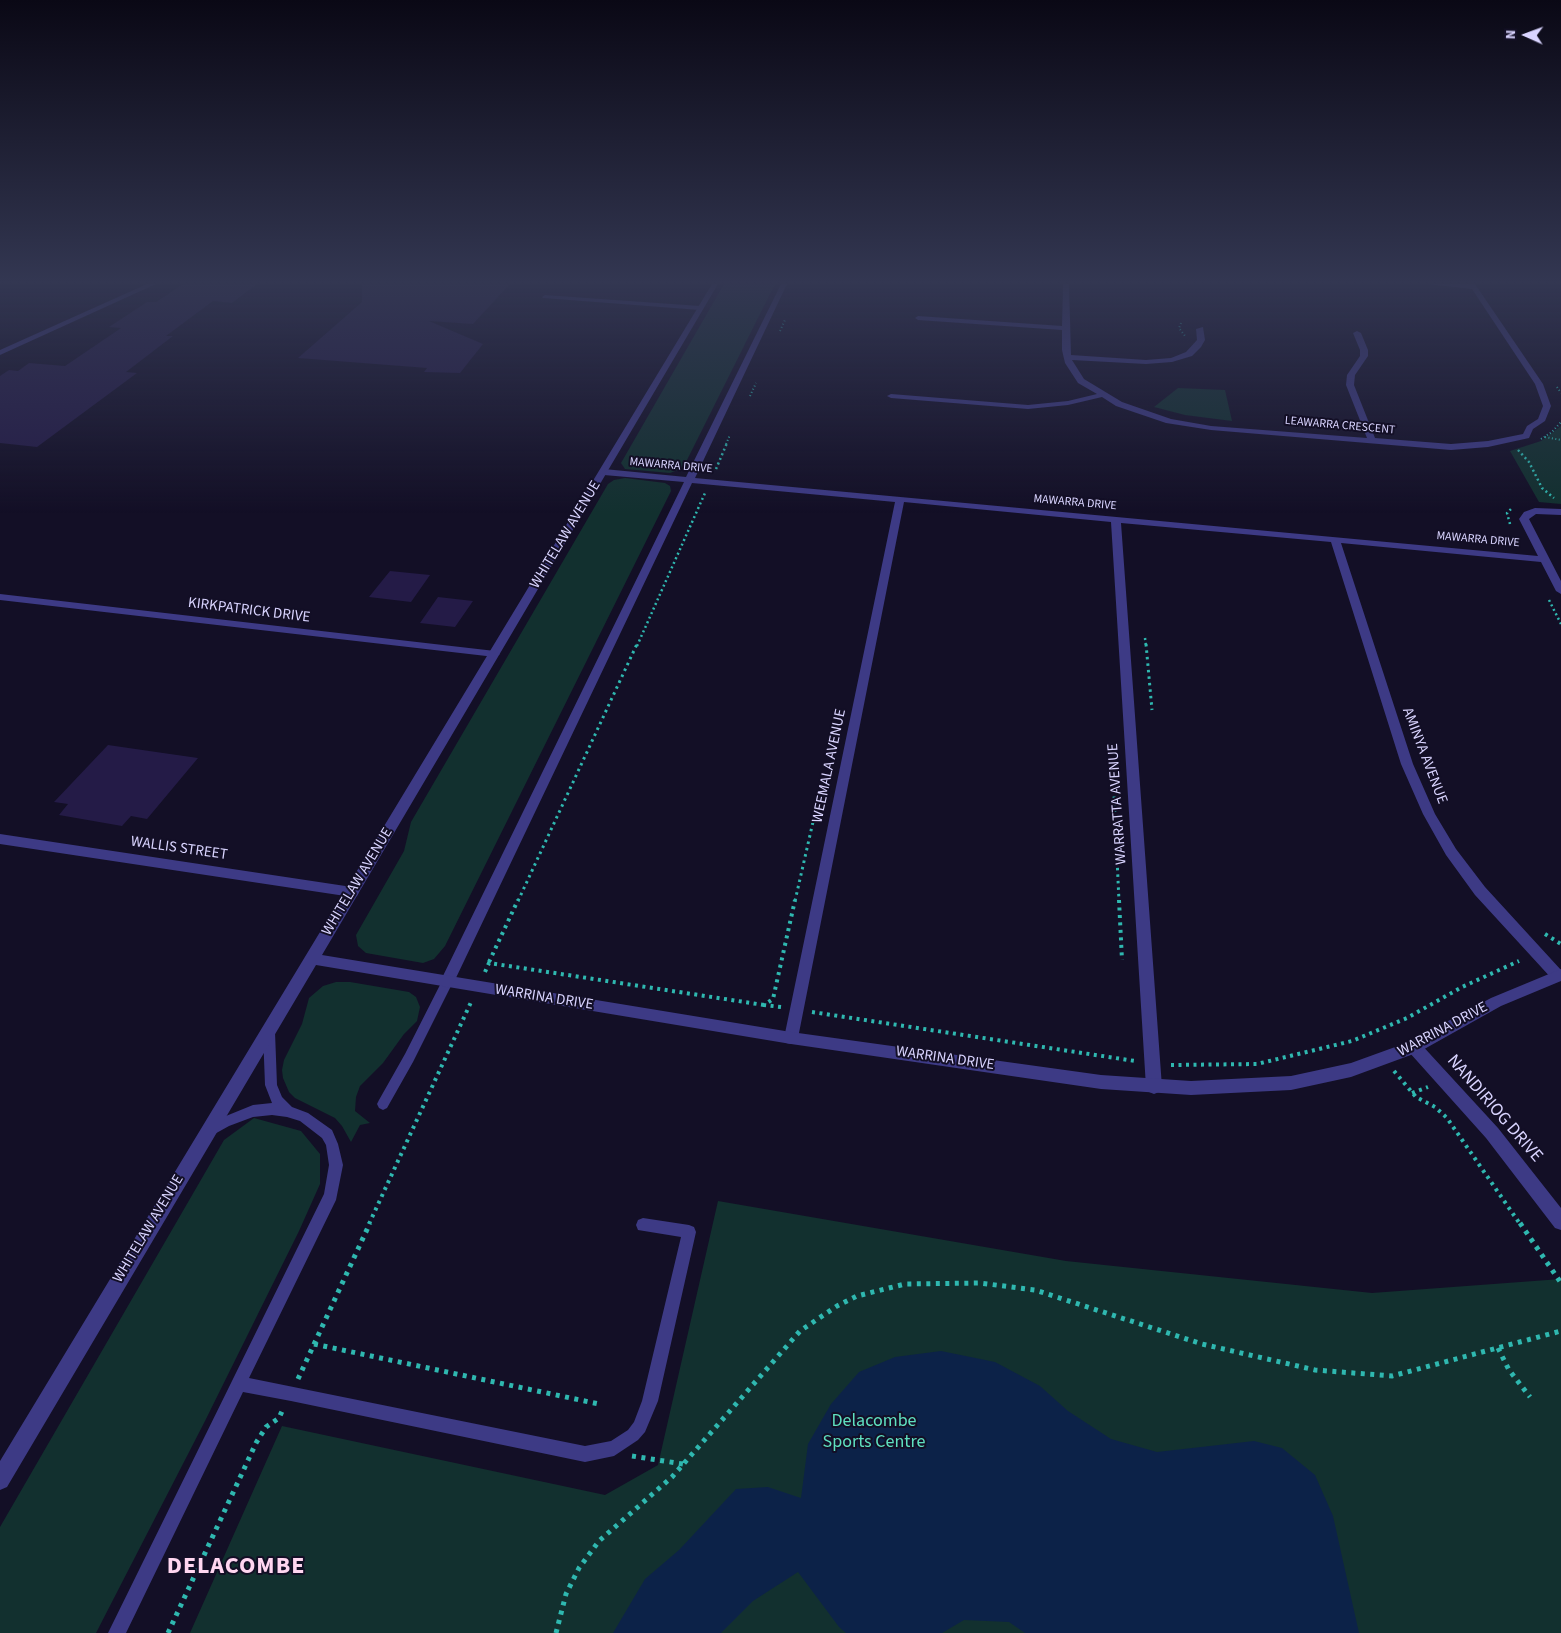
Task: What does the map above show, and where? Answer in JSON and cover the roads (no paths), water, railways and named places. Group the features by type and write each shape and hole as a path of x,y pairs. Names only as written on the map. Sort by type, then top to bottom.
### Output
{"street":[{"name":"WHITELAW AVENUE","path":"0,1480 669,360"},
{"path":"447,982 747,360"},
{"name":"LEAWARRA CRESCENT","path":"1069,360 1075,374 1101,395 1144,414 1193,426 1442,446 1488,444 1526,436 1530,428 1542,420 1547,406 1542,389 1523,360"},
{"path":"1118,360 1146,362 1169,360"},
{"path":"1361,360 1351,375 1350,385 1372,441"},
{"path":"891,396 1028,407 1068,403 1101,395"},
{"name":"MAWARRA DRIVE","path":"604,472 1543,559"},
{"name":"WEEMALA AVENUE","path":"791,1038 900,500"},
{"path":"1561,512 1535,511 1528,514 1524,519 1561,591"},
{"name":"WARRATTA AVENUE","path":"1116,520 1154,1087"},
{"name":"AMINYA AVENUE","path":"1335,540 1407,764 1429,814 1451,852 1480,891 1560,976"},
{"name":"KIRKPATRICK DRIVE","path":"0,597 495,654"},
{"name":"WALLIS STREET","path":"0,839 352,892"},
{"name":"WARRINA DRIVE","path":"312,959 791,1038 1101,1082 1154,1087 1229,1087 1291,1082 1351,1070 1414,1047 1496,1002 1560,976"},
{"name":"NANDIRIOG DRIVE","path":"1414,1047 1492,1134 1561,1222"}],"lane":[{"path":"383,1104 447,982"},
{"path":"269,1030 271,1085 277,1101 288,1111"},
{"path":"118,1633 328,1205 335,1176 335,1153 327,1134 304,1117 288,1111 272,1109 253,1111 225,1122 208,1132"},
{"path":"240,1384 291,1392 585,1454 614,1448 633,1435 640,1426 646,1412 689,1232 643,1225"}],"water":[{"path":"941,1351 995,1362 1040,1386 1068,1411 1111,1439 1157,1452 1254,1441 1282,1448 1315,1475 1333,1516 1359,1633 1025,1633 1009,1622 964,1620 942,1633 846,1633 839,1627 798,1572 753,1601 721,1633 613,1633 645,1579 679,1550 736,1489 768,1487 801,1498 808,1444 831,1404 859,1372 895,1357"}],"district":[{"name":"DELACOMBE","path":"236,1568"}],"park label":[{"name":"Delacombe Sports Centre","path":"874,1432"}]}
